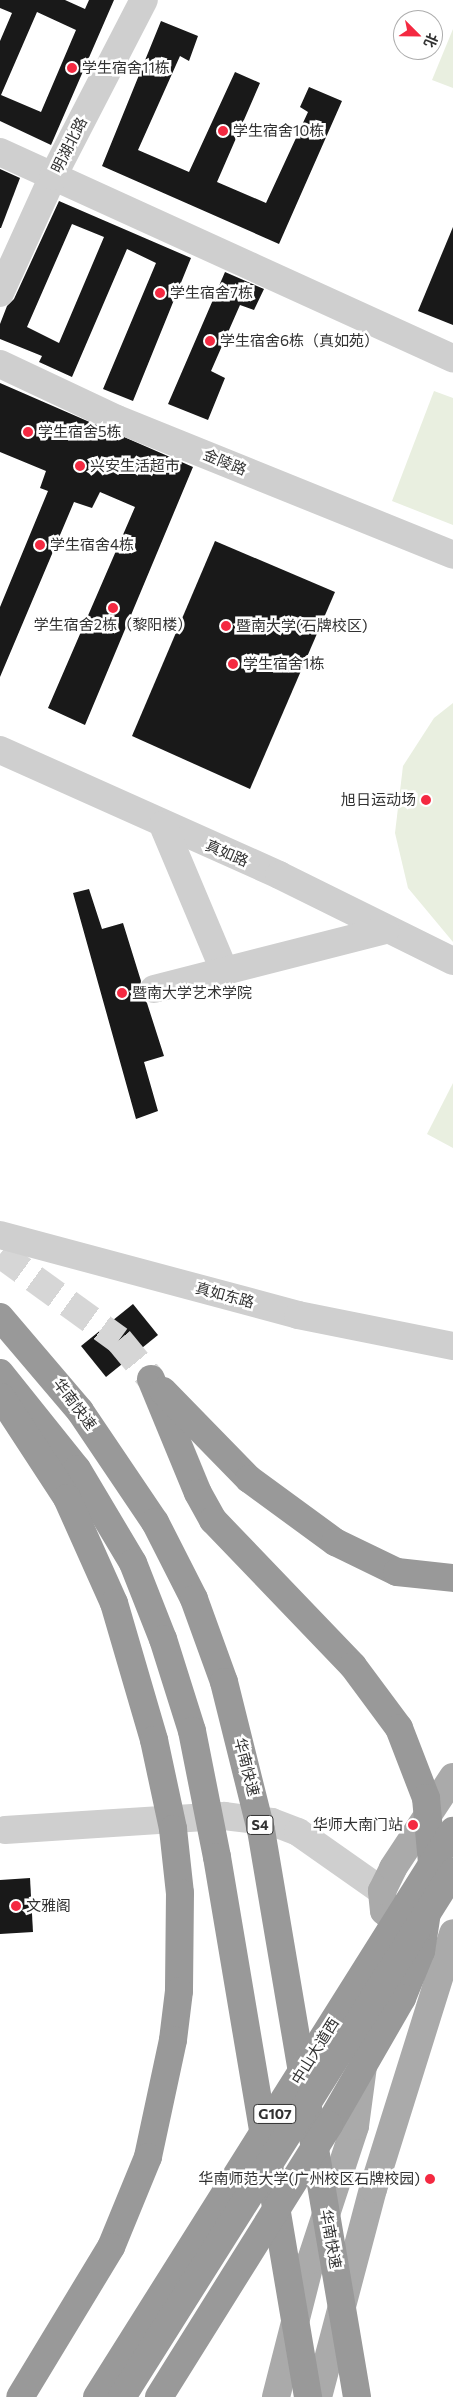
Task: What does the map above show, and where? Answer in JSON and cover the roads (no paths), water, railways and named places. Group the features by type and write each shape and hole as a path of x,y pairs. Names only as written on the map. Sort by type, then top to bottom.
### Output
{"highway":[{"name":"华南快速","path":"0,1317 80,1411 155,1522 194,1599 224,1682 261,1830 357,2397"},
{"path":"0,1373 42,1421 77,1468 133,1563 163,1640 190,1723 217,1857 308,2397"},
{"path":"159,2397 329,2125 402,1998 421,1951 433,1873 426,1798 399,1728 353,1666 213,1520 198,1493 152,1379 249,1479 335,1542 397,1572 453,1578"},
{"path":"0,1396 67,1498 114,1603 153,1732 173,1828 180,1893 177,2007 167,2078 148,2156 111,2247 20,2397"},
{"name":"中山大道西","path":"96,2397 453,1831"},
{"name":"中山大道西","path":"122,2397 453,1872"}],"main road":[{"path":"318,2397 373,2189 451,1936 417,1941 397,1927 384,1910 382,1892 415,1834 453,1777"},
{"path":"415,1834 415,1850 423,1872 438,1886 453,1889"},
{"path":"276,2397 311,2260 355,2126 370,2009 397,1927"}],"street":[{"name":"明湖北路","path":"0,293 53,176 144,0"},
{"path":"0,152 453,358"},
{"name":"金陵路","path":"0,364 118,419 453,555"},
{"name":"真如路","path":"0,750 163,825 279,875 386,930 453,961"},
{"path":"163,825 224,970"},
{"path":"154,989 386,930"},
{"name":"真如东路","path":"0,1235 298,1315 453,1346"},
{"path":"5,1830 224,1816 272,1822 298,1832 382,1892"}],"tunnel":[{"path":"0,1254 119,1340 151,1379"}],"place":[{"name":"学生宿舍11栋","path":"72,68"},
{"name":"学生宿舍10栋","path":"223,131"},
{"name":"学生宿舍7栋","path":"160,293"},
{"name":"学生宿舍6栋（真如苑）","path":"210,341"},
{"name":"学生宿舍5栋","path":"28,432"},
{"name":"兴安生活超市","path":"80,466"},
{"name":"学生宿舍4栋","path":"40,545"},
{"name":"学生宿舍2栋（黎阳楼）","path":"113,608"},
{"name":"暨南大学(石牌校区)","path":"226,626"},
{"name":"学生宿舍1栋","path":"233,664"},
{"name":"旭日运动场","path":"426,800"},
{"name":"暨南大学艺术学院","path":"122,993"},
{"name":"华师大南门站","path":"413,1825"},
{"name":"文雅阁","path":"16,1906"},
{"name":"华南师范大学(广州校区石牌校园)","path":"430,2179"}]}
